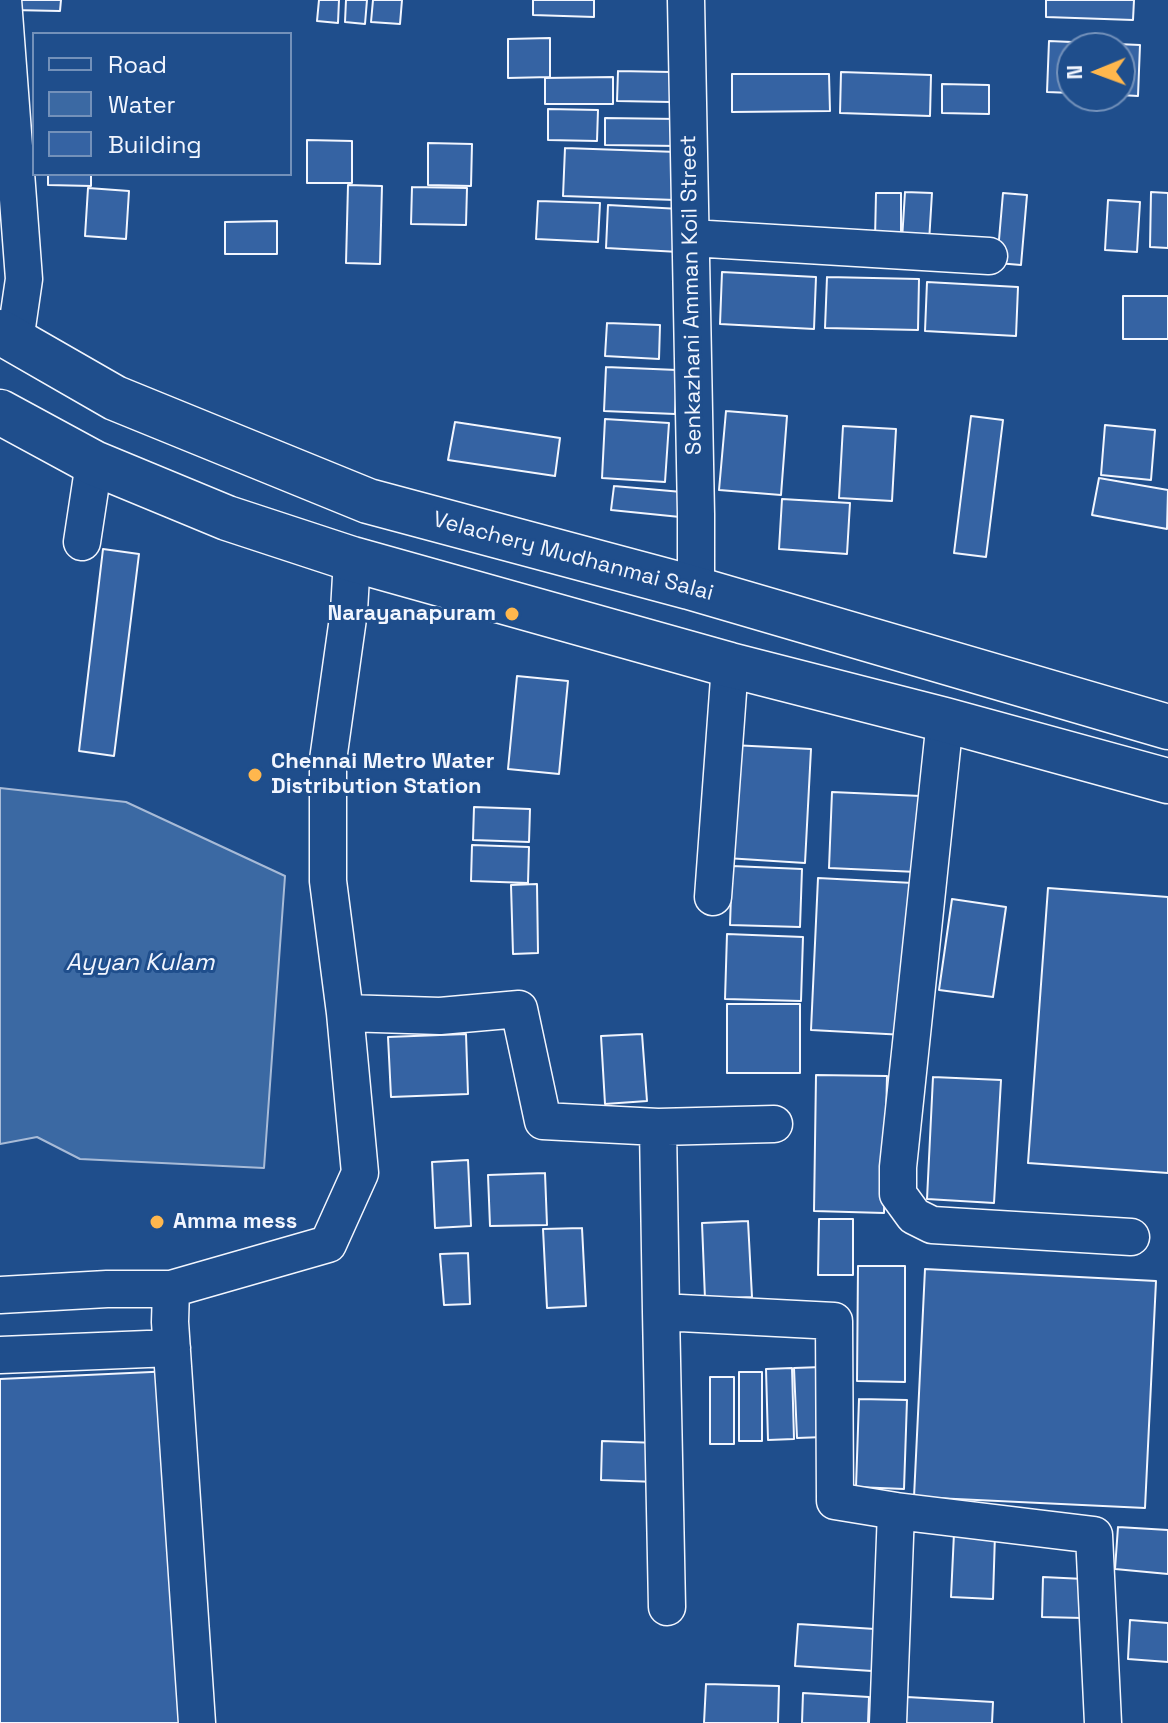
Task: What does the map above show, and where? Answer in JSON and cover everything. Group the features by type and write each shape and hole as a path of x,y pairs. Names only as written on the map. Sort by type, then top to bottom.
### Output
{"main road":[{"name":"Velachery Mudhanmai Salai","path":"7,336 115,398 368,501 689,587 1168,727"},
{"path":"0,412 94,463 227,518 352,559 730,665 1168,781"}],"street":[{"path":"3,0 24,279 7,336"},
{"name":"Senkazhani Amman Koil Street","path":"686,0 696,576 689,587"},
{"path":"691,238 989,256"},
{"path":"82,542 94,463"},
{"path":"0,1295 171,1289 328,1244 360,1173 345,1013 328,881 328,760 349,611 352,559"},
{"path":"713,897 730,665"},
{"path":"945,720 898,1167 898,1194 914,1216 932,1225 1131,1237"},
{"path":"345,1013 440,1016 519,1009 543,1121 658,1127 774,1124"},
{"path":"658,1127 667,1607"},
{"path":"171,1289 170,1322 197,1723"},
{"path":"661,1312 834,1321 835,1501 1094,1535 1103,1723"},
{"path":"0,1355 172,1348"},
{"path":"888,1723 896,1511"}],"water":[{"name":"Ayyan Kulam","path":"0,788 126,802 285,876 264,1168 80,1159 37,1137 0,1144"}],"building":[{"path":"12,0 61,0 60,11 12,10"},
{"path":"319,0 339,0 338,23 317,21"},
{"path":"346,0 367,0 365,24 345,22"},
{"path":"373,0 402,0 400,24 371,22"},
{"path":"533,0 594,0 594,17 533,15"},
{"path":"1046,0 1134,0 1133,20 1046,17"},
{"path":"550,38 550,77 508,78 508,39"},
{"path":"1049,41 1056,41 1056,92 1047,92"},
{"path":"1136,45 1140,45 1136,96"},
{"path":"618,71 670,72 670,102 617,101"},
{"path":"841,72 931,75 930,116 840,113"},
{"path":"732,74 829,74 830,111 732,112"},
{"path":"613,77 613,104 545,104 545,78"},
{"path":"942,84 989,85 989,114 942,113"},
{"path":"548,109 598,110 597,141 548,140"},
{"path":"605,118 678,119 678,146 605,145"},
{"path":"307,140 352,141 352,183 307,183"},
{"path":"428,143 472,144 471,186 428,185"},
{"path":"565,148 677,152 675,200 563,196"},
{"path":"48,176 91,176 91,186 48,185"},
{"path":"348,185 382,186 380,264 346,263"},
{"path":"412,187 467,188 466,225 411,224"},
{"path":"88,188 129,191 126,239 85,236"},
{"path":"905,192 932,193 929,242 902,240"},
{"path":"1151,192 1168,193 1168,248 1150,247"},
{"path":"876,193 901,193 901,239 875,239"},
{"path":"1003,193 1027,195 1021,265 997,263"},
{"path":"1108,200 1140,202 1137,252 1105,250"},
{"path":"538,201 600,203 598,242 536,239"},
{"path":"608,205 680,209 679,252 606,248"},
{"path":"277,221 277,254 225,254 225,222"},
{"path":"722,272 816,277 814,329 720,324"},
{"path":"827,277 919,279 918,330 825,328"},
{"path":"927,282 1018,287 1016,336 925,331"},
{"path":"1123,296 1168,296 1168,339 1123,339"},
{"path":"607,323 660,325 659,359 605,356"},
{"path":"606,367 677,370 675,414 604,411"},
{"path":"726,411 787,416 781,495 719,490"},
{"path":"971,416 1003,420 986,557 954,553"},
{"path":"605,419 669,423 665,482 602,478"},
{"path":"455,422 560,438 555,476 448,460"},
{"path":"1105,425 1155,430 1151,480 1101,475"},
{"path":"843,426 896,429 892,501 839,498"},
{"path":"1099,478 1168,490 1167,529 1092,515"},
{"path":"614,486 682,492 680,517 611,510"},
{"path":"782,499 850,503 847,554 779,549"},
{"path":"103,549 139,554 114,756 79,751"},
{"path":"517,676 568,681 559,774 508,769"},
{"path":"732,745 811,749 805,863 726,858"},
{"path":"832,792 921,796 917,872 829,868"},
{"path":"474,807 530,809 529,842 473,840"},
{"path":"472,845 529,847 528,883 471,881"},
{"path":"732,866 802,869 800,927 730,925"},
{"path":"818,878 913,883 905,1035 811,1030"},
{"path":"537,884 538,953 513,954 511,885"},
{"path":"1048,888 1168,897 1168,1173 1028,1163"},
{"path":"952,899 1006,907 993,997 939,990"},
{"path":"727,934 803,937 801,1001 725,999"},
{"path":"727,1004 800,1004 800,1073 727,1073"},
{"path":"466,1034 468,1094 391,1097 388,1037"},
{"path":"642,1034 647,1101 605,1104 601,1036"},
{"path":"816,1075 887,1076 884,1213 814,1211"},
{"path":"933,1077 1001,1080 994,1203 927,1199"},
{"path":"468,1160 471,1226 435,1228 432,1162"},
{"path":"545,1173 547,1225 490,1226 488,1175"},
{"path":"819,1219 853,1219 853,1275 818,1275"},
{"path":"748,1221 752,1297 705,1299 702,1223"},
{"path":"582,1228 586,1306 547,1308 543,1229"},
{"path":"468,1253 470,1304 444,1305 440,1254"},
{"path":"858,1266 905,1266 905,1382 857,1381"},
{"path":"925,1269 1156,1281 1145,1508 914,1497"},
{"path":"822,1367 824,1437 797,1438 794,1368"},
{"path":"792,1368 794,1439 768,1440 766,1369"},
{"path":"173,1371 187,1723 0,1723 0,1379"},
{"path":"739,1372 762,1372 762,1441 739,1441"},
{"path":"710,1377 734,1377 734,1444 710,1444"},
{"path":"859,1399 907,1400 904,1489 856,1487"},
{"path":"602,1441 658,1443 657,1482 601,1480"},
{"path":"1118,1527 1168,1530 1168,1574 1115,1569"},
{"path":"954,1533 995,1534 993,1599 951,1597"},
{"path":"1043,1577 1084,1579 1082,1618 1042,1617"},
{"path":"1130,1620 1168,1623 1168,1662 1128,1659"},
{"path":"798,1624 875,1629 872,1671 795,1666"},
{"path":"706,1684 779,1686 778,1723 704,1723"},
{"path":"803,1693 869,1697 868,1723 802,1723"},
{"path":"907,1697 993,1702 992,1723 906,1723"}],"place":[{"name":"Narayanapuram","path":"512,614"},
{"name":"Chennai Metro Water Distribution Station","path":"255,775"},
{"name":"Amma mess","path":"157,1222"}]}
